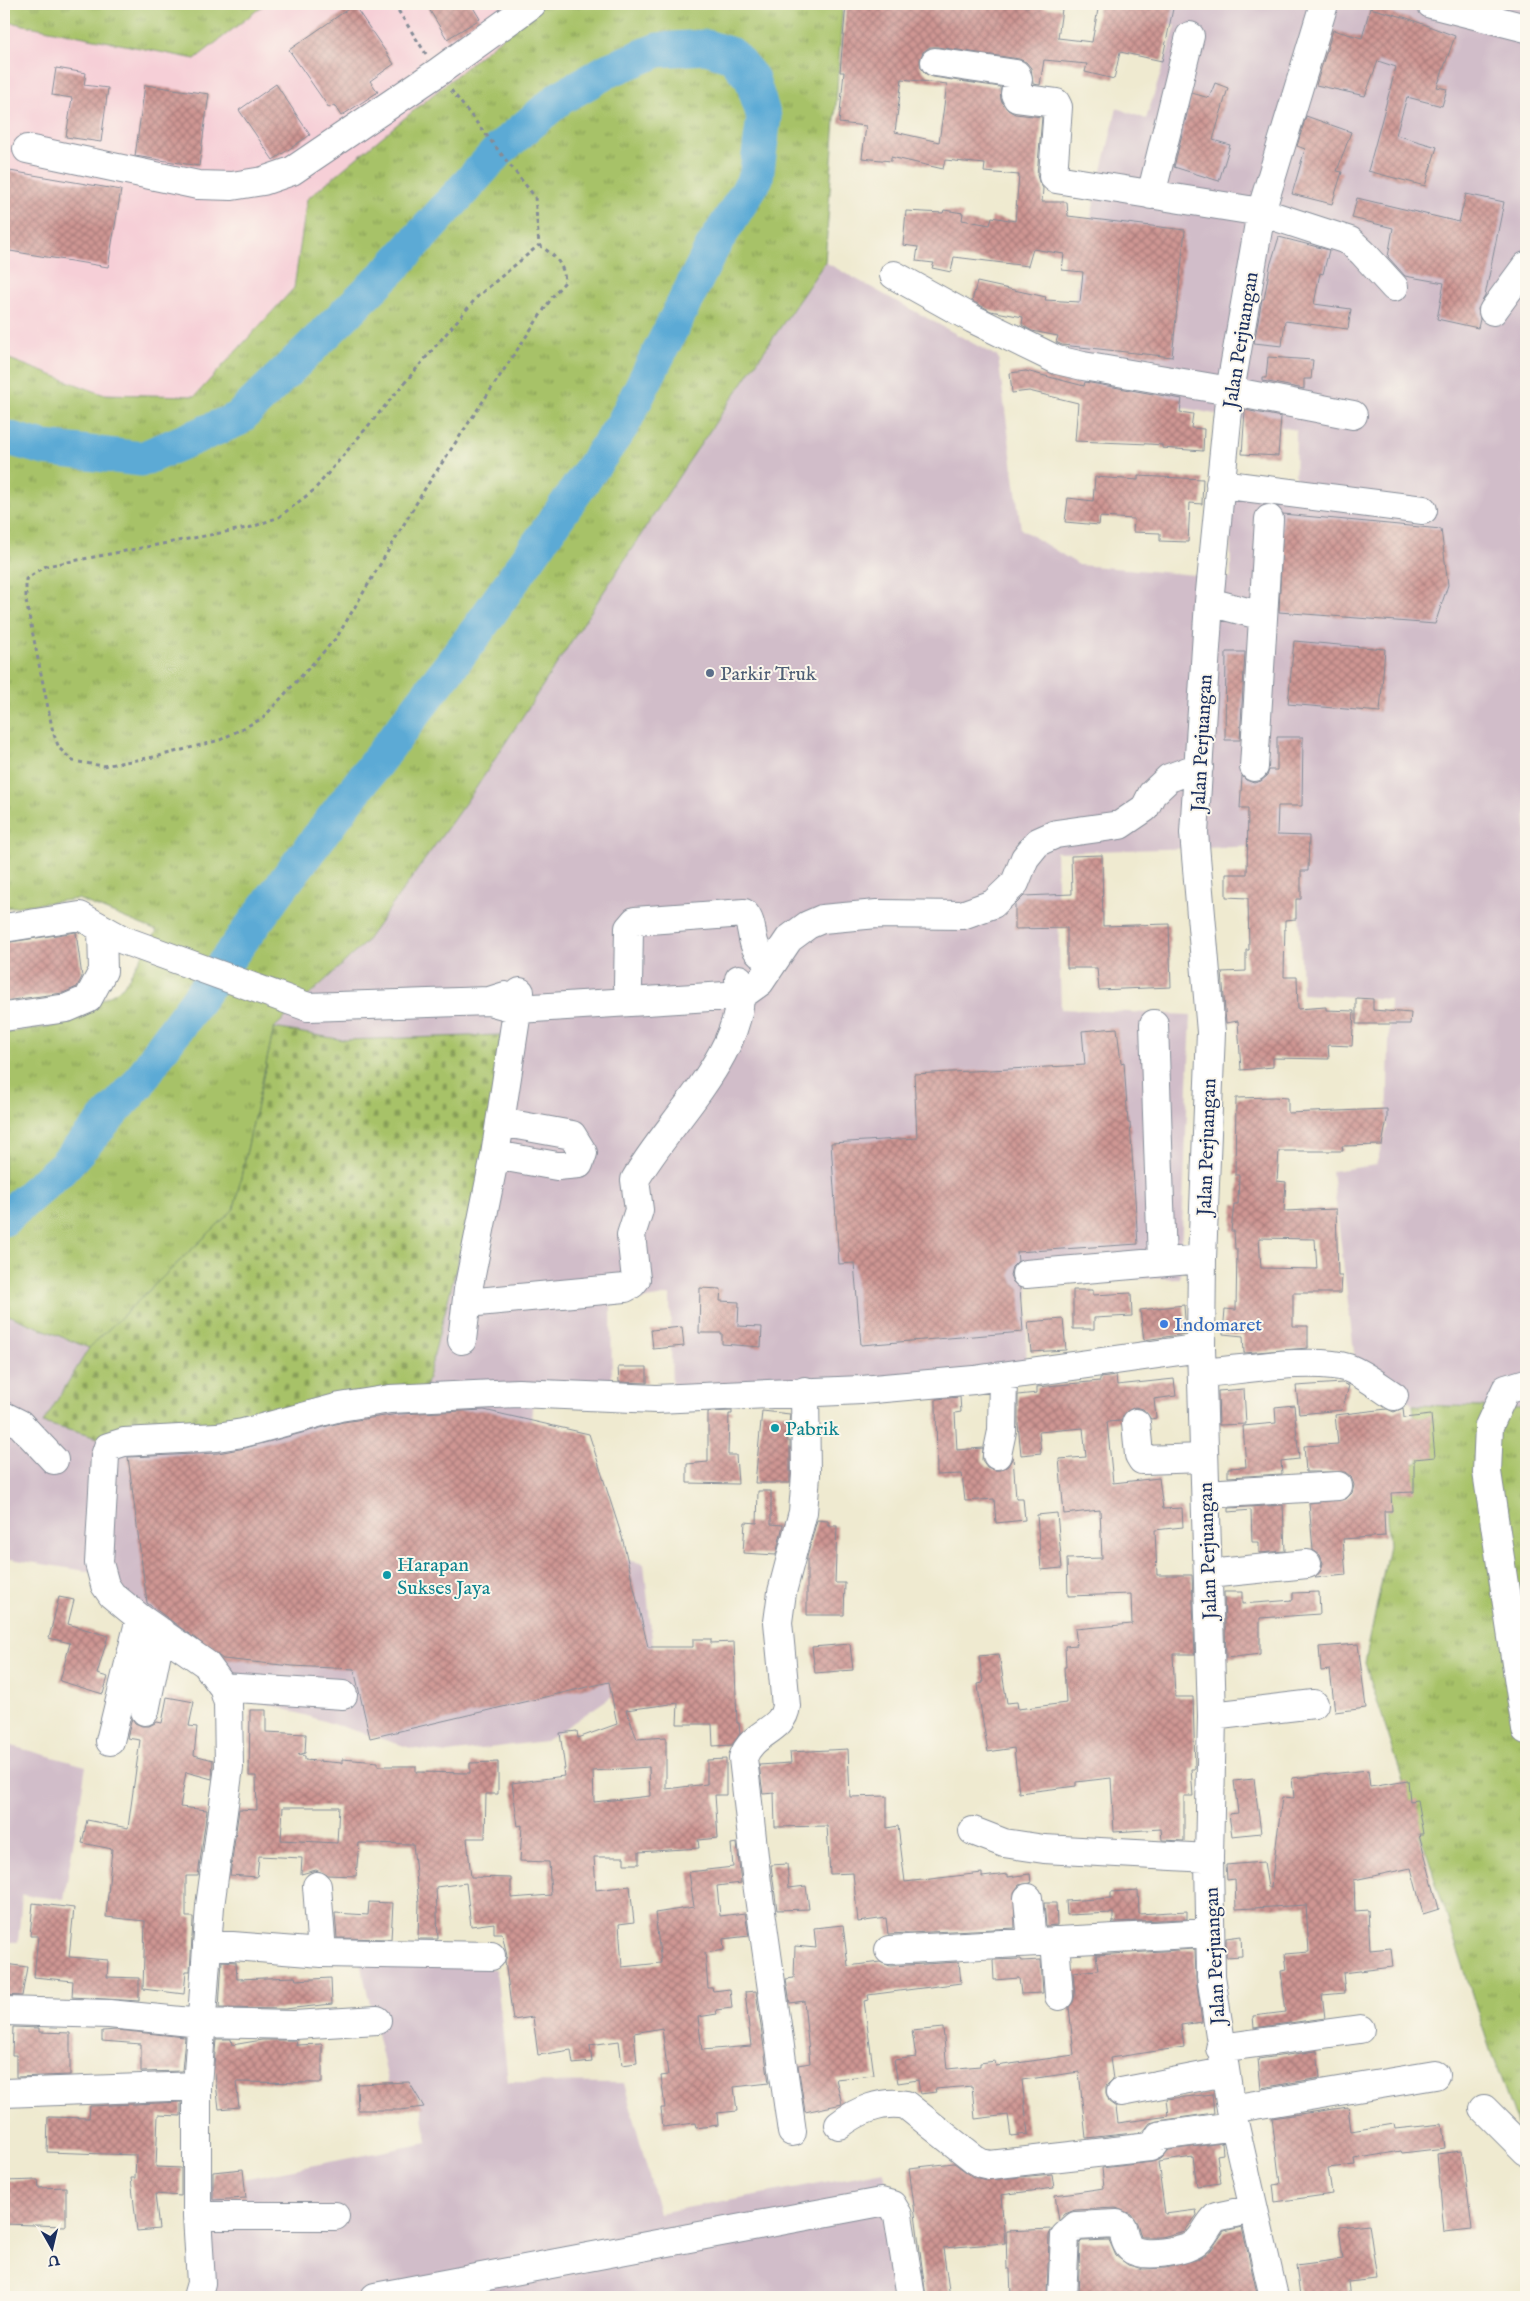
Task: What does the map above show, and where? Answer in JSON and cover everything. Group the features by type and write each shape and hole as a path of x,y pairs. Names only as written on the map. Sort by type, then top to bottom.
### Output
{"street":[{"path":"27,149 198,185 232,186 263,181 292,170 438,72 532,4"},
{"name":"Jalan Perjuangan","path":"1274,2297 1232,2118 1211,1976 1209,1858 1212,1716 1201,1361 1202,1259 1211,1032 1195,854 1207,586 1230,391 1261,212 1324,4"},
{"path":"1431,4 1526,28"},
{"path":"1151,195 1190,36"},
{"path":"935,62 1016,74 1018,79 1015,94 1017,98 1056,103 1058,107 1053,176 1056,179 1261,212 1350,241 1394,287"},
{"path":"1494,312 1526,266"},
{"path":"894,275 973,320 1057,360 1353,415"},
{"path":"1220,484 1423,510"},
{"path":"1254,767 1269,519"},
{"path":"1207,586 1263,616"},
{"path":"4,928 80,916 112,934 308,1007 519,1000 754,979 789,939 808,925 822,919 877,914 962,915 993,904 1015,883 1025,858 1038,842 1056,834 1120,825 1145,808 1152,794 1169,778 1199,767"},
{"path":"467,1303 625,1288 636,1279 631,1235 639,1210 635,1180 694,1099 737,1021 754,979 760,953 756,947 750,919 744,913 635,921 629,928 628,985"},
{"path":"4,1017 67,1008 88,999 103,971 112,934"},
{"path":"519,1000 628,985 754,979"},
{"path":"462,1340 467,1303 495,1155 519,1000"},
{"path":"1154,1024 1162,1262"},
{"path":"495,1155 557,1166 579,1164 582,1153 572,1134 500,1122"},
{"path":"1026,1274 1202,1259"},
{"path":"197,2297 201,2283 197,2216 197,2086 207,1944 229,1767 228,1703 223,1687 206,1664 150,1625 112,1595 100,1574 105,1456 108,1448 113,1444 244,1434 340,1407 390,1399 518,1393 656,1399 914,1387 1003,1376 1201,1361 1334,1364 1350,1369 1394,1396"},
{"path":"997,1455 1002,1432 1003,1376"},
{"path":"1526,1383 1506,1389 1489,1426 1488,1472 1526,1730"},
{"path":"792,2132 757,1883 743,1758 750,1744 782,1720 785,1714 786,1706 778,1622 782,1592 804,1503 805,1392"},
{"path":"4,1416 20,1424 54,1460"},
{"path":"1136,1423 1139,1455 1142,1460 1204,1458"},
{"path":"1206,1494 1338,1486"},
{"path":"1208,1574 1307,1564"},
{"path":"145,1711 150,1625"},
{"path":"110,1741 150,1625"},
{"path":"223,1687 343,1695"},
{"path":"1212,1716 1314,1704"},
{"path":"973,1831 1004,1843 1044,1848 1209,1858"},
{"path":"317,1886 322,1953"},
{"path":"1028,1898 1059,1996"},
{"path":"889,1950 1210,1933"},
{"path":"207,1944 322,1953 491,1956"},
{"path":"4,2011 109,2014 201,2023 294,2025 377,2020"},
{"path":"1121,2092 1222,2060 1360,2029"},
{"path":"839,2125 862,2109 897,2104 906,2105 981,2164 990,2165 1150,2147 1154,2145 1159,2136 1232,2118 1435,2075"},
{"path":"4,2093 197,2086"},
{"path":"1484,2109 1526,2151"},
{"path":"375,2297 881,2202 892,2205 898,2215 911,2297"},
{"path":"1062,2297 1063,2250 1066,2236 1076,2226 1117,2224 1122,2227 1127,2244 1133,2251 1142,2253 1170,2251 1187,2248 1197,2242 1216,2217 1254,2209"},
{"path":"197,2216 335,2216"}],"path":[{"path":"482,129 535,197 539,245 560,263 564,270 565,282 555,293 426,487 337,638 263,718 220,740 159,756 103,766 72,761 60,748 53,732 26,601 26,579 46,566 252,527 279,516 314,490 478,296 539,245"}],"shaded area":[{"path":"265,4 519,4 524,20 307,199 294,288 195,396 102,394 4,357 4,21 194,59"},
{"path":"1140,4 1526,4 1526,1408 1413,1405 1355,1360 1332,1171 1376,1165 1387,1128 1390,999 1302,994 1298,875 1270,846 1056,852 1061,1009 1191,1015 1180,1278 1028,1281 1026,1372 672,1396 670,1295 611,1305 612,1384 534,1386 527,1468 556,1542 644,1564 655,1667 546,1741 447,1753 411,1748 246,1697 99,1573 4,1558 4,1321 7,1315 89,1348 43,1423 500,1035 344,1040 274,1028 365,943 476,788 683,470 825,262 998,357 1021,529 1079,565 1231,578 1230,489 1295,495 1296,430 1062,384 1084,245 1117,108 1146,119 1176,26 1138,17"},
{"path":"4,1744 86,1766 64,1899 22,1895 18,1942 4,1942"},
{"path":"359,1957 496,1969 508,2082 624,2083 659,2213 884,2171 907,2297 207,2297 201,2187 427,2143 420,2096 391,2093"}],"green space":[{"path":"4,4 265,4 195,59 4,21"},
{"path":"519,4 843,4 825,262 683,470 476,788 365,943 274,1028 234,1209 89,1348 8,1315 4,1321 4,1219 12,1212 4,1218 4,1033 61,1025 123,987 157,931 78,899 4,908 4,357 102,394 195,396 294,288 307,199 523,20","holes":["352,308 257,401 310,344","448,665 268,905 325,825"]},
{"path":"274,1028 344,1040 501,1035 486,1153 424,1393 142,1450 43,1423 89,1348 234,1209"},
{"path":"1413,1405 1526,1408 1526,2150 1490,2050 1365,1663 1389,1545 1383,1472 1419,1462"}],"building":[{"path":"426,4 471,4 480,19 447,39"},
{"path":"846,4 999,4 1062,9 1058,38 1092,42 1099,4 1174,4 1162,61 1120,52 1114,79 1085,72 1087,64 1044,60 1040,85 1033,84 1031,68 1026,62 1019,59 937,47 930,47 923,52 920,60 921,68 926,74 933,77 1000,87 1001,100 1008,110 1015,114 1042,117 1037,175 1043,188 1042,202 1067,202 1068,216 1185,230 1172,357 1062,345 1056,342 1058,336 1032,331 1022,325 1023,317 991,311 972,301 977,282 1046,297 1045,300 1080,302 1083,272 1062,270 1064,254 1033,249 1028,266 954,257 951,272 932,268 934,263 916,261 918,247 903,245 906,211 943,213 944,210 963,213 962,220 990,225 992,217 1015,221 1019,175 984,172 985,164 945,160 943,169 891,157 891,161 862,158 866,126 839,123 844,72 840,72","holes":["902,79 947,84 939,142 895,132"]},
{"path":"354,5 394,64 370,81 378,92 341,116 334,105 329,108 289,50"},
{"path":"1370,8 1407,18 1455,36 1437,87 1447,89 1442,106 1407,97 1396,135 1437,147 1425,186 1368,171 1396,67 1378,61 1365,96 1316,85 1333,30 1362,38"},
{"path":"56,68 86,73 84,85 108,88 101,142 66,137 72,98 52,95"},
{"path":"1215,83 1228,88 1213,140 1230,145 1219,181 1174,167 1192,93 1209,98"},
{"path":"276,84 310,135 273,160 239,110"},
{"path":"145,85 209,94 199,166 135,156"},
{"path":"1306,116 1351,132 1337,171 1342,172 1332,204 1292,194 1305,149 1297,146"},
{"path":"4,170 121,190 108,267 4,250"},
{"path":"1466,194 1504,202 1485,296 1478,309 1480,319 1478,328 1437,319 1444,283 1405,276 1388,257 1393,228 1352,218 1357,198 1459,222"},
{"path":"1279,237 1329,250 1323,274 1320,273 1314,304 1351,309 1348,329 1285,321 1282,346 1254,343 1262,299 1264,299 1270,266"},
{"path":"1268,357 1313,360 1311,379 1304,379 1304,389 1263,381 1263,378 1266,378"},
{"path":"1026,371 1084,386 1085,382 1182,399 1180,412 1193,414 1191,428 1204,429 1203,451 1162,448 1162,445 1075,441 1078,403 1029,391 1012,393 1010,373"},
{"path":"1245,410 1281,417 1278,456 1242,454"},
{"path":"1138,476 1203,479 1202,504 1190,503 1188,542 1160,541 1160,533 1133,532 1134,519 1100,517 1099,525 1065,522 1068,498 1093,501 1095,477 1138,480"},
{"path":"1283,514 1441,529 1448,585 1435,624 1279,612"},
{"path":"1294,641 1385,649 1380,712 1288,704"},
{"path":"1226,652 1245,652 1240,740 1225,740"},
{"path":"1277,737 1303,737 1302,806 1278,806 1277,835 1309,836 1308,871 1301,871 1301,899 1296,899 1296,919 1285,920 1284,977 1297,977 1298,1009 1326,1007 1326,1010 1354,1011 1352,1046 1328,1045 1329,1059 1273,1058 1273,1067 1241,1070 1238,1021 1226,1023 1222,972 1246,971 1246,950 1249,950 1248,898 1226,897 1226,874 1247,874 1248,808 1240,808 1242,776 1254,783 1261,781 1267,776 1269,770 1277,770"},
{"path":"1102,855 1103,926 1169,924 1171,987 1099,990 1097,968 1067,968 1067,928 1015,929 1015,905 1024,896 1072,894 1071,856"},
{"path":"76,932 82,977 77,987 63,993 4,1001 4,943"},
{"path":"1356,998 1373,999 1373,1010 1411,1013 1410,1024 1356,1024"},
{"path":"1117,1028 1121,1063 1124,1062 1128,1123 1130,1123 1138,1244 1017,1252 1018,1261 1012,1267 1010,1275 1013,1282 1020,1288 1023,1332 861,1345 854,1263 839,1264 831,1143 917,1138 914,1074 1085,1065 1082,1031"},
{"path":"1236,1098 1288,1098 1288,1113 1387,1109 1382,1145 1342,1146 1343,1151 1279,1151 1277,1181 1286,1182 1284,1211 1336,1209 1338,1276 1342,1276 1341,1293 1293,1293 1293,1326 1308,1326 1308,1348 1244,1353 1243,1336 1223,1334 1225,1309 1236,1310 1237,1249 1235,1249 1234,1231 1231,1231 1234,1204 1238,1204 1239,1175 1235,1175","holes":["1259,1238 1315,1239 1317,1269 1261,1268"]},
{"path":"700,1288 721,1289 720,1301 739,1302 738,1326 762,1327 761,1347 722,1344 722,1333 699,1333"},
{"path":"1073,1290 1093,1290 1093,1295 1131,1293 1132,1316 1094,1318 1094,1329 1073,1329"},
{"name":"Indomaret","path":"1184,1305 1186,1334 1144,1340 1140,1310"},
{"path":"1063,1319 1066,1350 1031,1352 1028,1322"},
{"path":"682,1327 684,1346 653,1349 651,1330"},
{"path":"618,1367 647,1367 647,1383 619,1382"},
{"path":"1116,1376 1117,1385 1174,1379 1176,1396 1154,1399 1156,1418 1151,1419 1143,1409 1135,1407 1127,1411 1121,1421 1107,1422 1113,1483 1159,1478 1163,1509 1182,1508 1183,1527 1155,1530 1157,1575 1192,1575 1195,1654 1173,1654 1175,1697 1193,1697 1195,1769 1191,1769 1193,1796 1184,1796 1184,1841 1162,1840 1161,1829 1114,1832 1111,1778 1076,1782 1076,1786 1019,1793 1014,1748 988,1752 980,1704 978,1684 983,1683 979,1656 999,1654 1007,1703 1017,1702 1018,1709 1066,1703 1065,1646 1077,1645 1075,1629 1132,1624 1131,1594 1068,1596 1067,1559 1102,1558 1100,1510 1064,1514 1059,1459 1086,1457 1083,1428 1039,1432 1041,1453 1021,1455 1018,1424 1018,1395 1037,1393 1037,1387 1100,1381 1100,1378"},
{"path":"1342,1383 1349,1386 1342,1410 1299,1414 1296,1386"},
{"path":"1244,1389 1246,1424 1219,1425 1218,1391"},
{"path":"960,1397 961,1412 955,1413 957,1450 983,1448 982,1460 987,1467 994,1470 1001,1470 1008,1466 1013,1457 1016,1498 1023,1498 1025,1520 996,1523 994,1499 965,1501 962,1474 937,1475 936,1399"},
{"path":"1294,1405 1299,1459 1281,1461 1282,1474 1228,1477 1228,1468 1246,1467 1243,1426 1276,1423 1275,1407"},
{"path":"1403,1408 1404,1418 1431,1415 1435,1457 1414,1459 1414,1492 1391,1493 1392,1511 1384,1511 1385,1536 1343,1539 1346,1575 1315,1578 1321,1571 1323,1563 1320,1555 1313,1550 1309,1503 1346,1499 1352,1493 1354,1485 1351,1477 1345,1472 1306,1472 1304,1446 1338,1444 1335,1415 1387,1409 1394,1412"},
{"path":"484,1410 589,1434 622,1537 648,1647 693,1647 693,1639 711,1639 711,1643 734,1642 737,1723 739,1723 740,1734 732,1745 713,1746 712,1724 677,1724 678,1703 626,1710 637,1739 666,1737 666,1789 707,1784 707,1760 726,1759 726,1795 715,1795 718,1838 698,1840 699,1848 639,1852 639,1864 624,1864 624,1857 594,1857 596,1890 630,1886 634,1922 619,1924 622,1967 661,1963 655,1913 694,1907 689,1872 733,1867 731,1844 737,1843 741,1883 717,1886 720,1916 745,1913 749,1936 723,1939 724,1950 705,1953 708,1988 712,1988 713,1991 730,1989 732,2008 716,2010 717,2014 698,2017 702,2050 751,2046 745,1992 756,1991 769,2083 734,2087 737,2111 717,2113 718,2125 696,2128 695,2123 663,2127 661,2108 665,2108 661,2076 668,2075 662,2028 634,2033 637,2063 622,2065 619,2041 590,2045 592,2062 573,2064 571,2050 538,2055 533,2017 513,2020 505,1961 507,1956 502,1933 494,1933 494,1923 471,1926 466,1883 436,1887 438,1939 418,1939 419,1903 413,1844 359,1843 356,1876 327,1875 316,1870 301,1874 302,1858 259,1856 257,1877 230,1875 239,1809 257,1810 256,1776 249,1776 250,1710 266,1710 266,1732 306,1734 305,1753 298,1755 305,1756 305,1760 342,1763 342,1759 378,1762 378,1766 416,1766 416,1772 470,1773 470,1763 498,1762 498,1794 486,1794 485,1838 467,1838 471,1877 511,1878 511,1898 551,1895 549,1862 520,1861 522,1825 518,1826 512,1783 564,1776 563,1769 565,1769 560,1733 577,1731 578,1738 617,1724 609,1682 370,1738 354,1669 292,1666 223,1659 147,1603 128,1457 218,1453 245,1448 343,1422 399,1414","holes":["649,1767 650,1796 594,1802 593,1771","283,1807 339,1807 337,1843 281,1840"]},
{"path":"732,1411 732,1414 729,1414 728,1455 736,1455 738,1484 687,1483 687,1464 708,1462 708,1412"},
{"name":"Pabrik","path":"762,1411 790,1414 787,1441 790,1441 790,1483 755,1483"},
{"path":"758,1491 771,1491 771,1524 783,1525 776,1555 743,1553 745,1522 757,1523"},
{"path":"1283,1505 1285,1551 1259,1553 1259,1542 1252,1542 1251,1510 1229,1512 1229,1508"},
{"path":"1057,1513 1062,1568 1041,1570 1037,1515"},
{"path":"817,1520 828,1521 828,1526 837,1526 835,1583 845,1583 844,1615 807,1615 807,1557"},
{"path":"1224,1592 1242,1592 1242,1604 1293,1600 1293,1593 1319,1592 1320,1614 1260,1618 1260,1654 1226,1658"},
{"path":"59,1597 74,1600 68,1624 108,1636 97,1674 108,1677 103,1694 60,1681 70,1643 49,1638"},
{"path":"850,1644 853,1670 815,1673 812,1647"},
{"path":"1358,1644 1366,1708 1335,1712 1330,1670 1321,1671 1319,1647"},
{"path":"167,1697 194,1702 189,1726 197,1727 194,1755 213,1760 212,1779 186,1772 180,1807 207,1810 198,1876 186,1876 186,1917 193,1917 193,1921 190,1971 186,1971 184,1994 143,1989 145,1921 106,1917 112,1849 82,1843 87,1820 128,1828 140,1740 127,1738 132,1718 135,1723 142,1726 149,1726 157,1722 162,1723"},
{"path":"848,1749 850,1797 887,1796 887,1828 898,1826 905,1882 982,1873 982,1877 1008,1874 1008,1877 1030,1874 1031,1883 1019,1885 1014,1892 1015,1928 888,1934 886,1918 858,1922 853,1873 830,1874 827,1826 775,1827 774,1793 763,1794 759,1765 791,1763 790,1752"},
{"path":"1368,1770 1370,1787 1408,1781 1410,1801 1417,1800 1423,1834 1419,1834 1439,1909 1423,1914 1411,1868 1354,1880 1355,1911 1368,1910 1370,1950 1391,1948 1393,1967 1343,1973 1345,1993 1322,1995 1325,2018 1254,2028 1253,2016 1286,2012 1281,1971 1287,1970 1285,1954 1309,1952 1306,1905 1236,1909 1235,1879 1227,1880 1226,1865 1264,1862 1268,1887 1271,1887 1282,1797 1294,1798 1292,1778"},
{"path":"1254,1779 1261,1833 1232,1836 1229,1814 1238,1813 1234,1781"},
{"path":"787,1864 789,1888 806,1886 809,1909 777,1910 771,1865"},
{"path":"1138,1890 1139,1914 1187,1911 1187,1919 1113,1922 1113,1913 1067,1915 1066,1901 1111,1898 1111,1892"},
{"path":"369,1902 393,1903 391,1939 337,1938 335,1913 368,1915"},
{"path":"33,1903 74,1908 69,1957 108,1960 107,1977 139,1978 139,2001 72,1997 73,1981 34,1977 38,1936 30,1936"},
{"path":"1044,1903 1056,1903 1057,1925 1046,1926"},
{"path":"843,1925 848,1966 880,1962 890,1966 959,1962 961,1983 868,1995 869,2000 864,2001 874,2075 836,2079 842,2104 805,2112 798,2065 810,2063 804,2001 790,2003 786,1979 794,1978 795,1946 816,1948 814,1928"},
{"path":"1241,1936 1242,1956 1226,1957 1226,1938"},
{"path":"1195,1949 1196,1978 1202,2022 1181,2025 1184,2047 1110,2058 1113,2079 1106,2086 1106,2094 1109,2102 1116,2107 1118,2123 1169,2116 1167,2099 1212,2094 1214,2113 1157,2121 1150,2123 1143,2132 1086,2138 1079,2072 1022,2080 1028,2134 1011,2136 1008,2115 975,2119 972,2086 935,2089 936,2092 920,2094 918,2080 898,2083 894,2060 916,2057 912,2031 943,2028 947,2069 980,2066 980,2063 995,2061 996,2066 1074,2055 1069,2007 1075,1995 1073,1972 1098,1970 1096,1955"},
{"path":"1021,1959 1022,1961 1041,1960 1043,1993 1021,1994 1019,1978 994,1980 993,1960"},
{"path":"222,1961 236,1962 237,1979 295,1977 296,1980 331,1978 332,2004 285,2009 219,2008"},
{"path":"5,1964 27,1967 22,1996 4,1995"},
{"path":"13,2027 39,2028 39,2032 70,2033 70,2075 16,2077 16,2055 12,2055"},
{"path":"117,2030 185,2037 182,2071 141,2072 141,2044 102,2041 102,2031"},
{"path":"216,2039 231,2039 232,2045 262,2040 297,2040 296,2045 322,2044 322,2083 236,2082 239,2107 219,2109 214,2066"},
{"path":"1317,2051 1320,2078 1261,2088 1258,2059"},
{"path":"409,2082 424,2107 400,2110 358,2110 357,2084"},
{"path":"181,2102 181,2116 158,2115 156,2167 181,2168 181,2196 155,2194 159,2229 137,2231 131,2178 135,2178 136,2155 47,2152 48,2117 89,2118 90,2106"},
{"path":"1348,2107 1351,2131 1394,2124 1395,2129 1442,2124 1445,2148 1402,2153 1401,2151 1354,2159 1355,2165 1328,2168 1332,2194 1275,2202 1273,2185 1280,2184 1272,2118"},
{"path":"1222,2143 1223,2154 1217,2155 1221,2183 1197,2186 1193,2157 1158,2162 1165,2214 1196,2210 1197,2215 1185,2231 1162,2237 1141,2237 1137,2223 1131,2214 1116,2208 1075,2210 1065,2214 1059,2221 1055,2195 1104,2188 1102,2168 1152,2162 1161,2159 1169,2150"},
{"path":"1462,2151 1472,2229 1444,2232 1437,2154"},
{"path":"954,2163 973,2177 987,2180 1052,2174 1054,2188 1001,2195 1005,2243 943,2248 950,2297 926,2297 909,2168"},
{"path":"243,2169 246,2198 213,2200 213,2172"},
{"path":"38,2180 39,2188 66,2187 66,2226 4,2224 4,2181"},
{"path":"1369,2224 1377,2279 1348,2282 1350,2297 1300,2297 1296,2265 1343,2259 1339,2227"},
{"path":"1242,2227 1258,2297 1078,2297 1080,2243 1082,2241 1109,2240 1116,2256 1128,2265 1143,2269 1165,2268 1199,2259 1211,2250 1224,2231"},
{"path":"1052,2229 1049,2235 1047,2297 1011,2297 1010,2269 1007,2269 1006,2231"}],"waterway":[{"path":"4,437 44,448 142,459 238,419 393,267 500,149 560,98 609,70 658,50 706,47 732,55 752,79 764,117 756,178 712,248 623,424 477,631 286,880 161,1049 138,1084 64,1166 4,1219"}],"place":[{"name":"Parkir Truk","path":"710,673"},
{"name":"Indomaret","path":"1164,1324"},
{"name":"Pabrik","path":"775,1428"},
{"name":"Harapan Sukses Jaya","path":"387,1575"}]}
